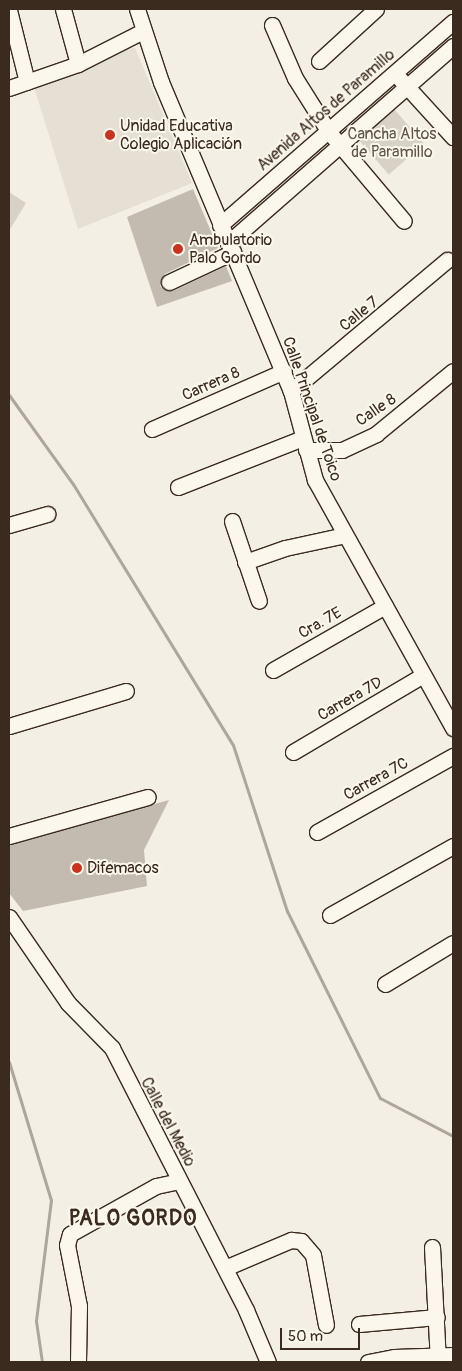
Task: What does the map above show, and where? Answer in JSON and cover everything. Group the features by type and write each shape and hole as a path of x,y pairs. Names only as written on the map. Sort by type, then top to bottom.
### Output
{"street":[{"path":"64,9 78,64"},
{"name":"Calle Principal de Toico","path":"137,9 143,31 220,225 284,371 316,480 453,728"},
{"path":"319,61 376,9"},
{"path":"9,10 28,82"},
{"name":"Avenida Altos de Paramillo","path":"220,225 453,22"},
{"path":"272,25 298,83 329,132 404,221"},
{"path":"9,88 78,64 143,31"},
{"path":"169,282 231,248 453,46"},
{"path":"396,73 407,87 448,120 453,137"},
{"name":"Calle 7","path":"291,391 447,260"},
{"name":"Carrera 8","path":"152,430 284,371"},
{"name":"Calle 8","path":"178,487 305,444 342,450 376,434 453,371"},
{"path":"9,525 47,514"},
{"path":"232,521 259,601"},
{"path":"245,562 285,548 345,535"},
{"name":"Cra. 7E","path":"273,670 385,606"},
{"name":"Carrera 7D","path":"293,752 423,675"},
{"path":"9,726 126,691"},
{"name":"Carrera 7C","path":"316,832 453,756"},
{"path":"9,836 148,797"},
{"path":"330,915 453,846"},
{"name":"Calle del Medio","path":"9,917 68,1003 112,1048 225,1268 268,1362"},
{"path":"385,984 453,943"},
{"path":"78,1362 79,1306 68,1245 70,1234 156,1186 179,1181"},
{"path":"225,1268 291,1240 301,1241 313,1255 326,1325"},
{"path":"432,1247 438,1358"},
{"path":"359,1324 437,1317"},
{"path":"368,1362 438,1358 453,1355"}],"shaded area":[{"name":"Unidad Educativa Colegio Aplicación","path":"135,48 192,183 78,229 34,87 110,50"}],"green space":[{"name":"Cancha Altos de Paramillo","path":"394,109 424,144 389,175 359,140"},
{"path":"9,192 26,203 9,231"}],"building":[{"name":"Ambulatorio Palo Gordo","path":"193,189 218,248 165,274 160,286 164,290 173,291 226,266 232,281 157,307 127,217"},
{"name":"Difemacos","path":"169,800 144,850 147,886 23,911 9,893 9,845"}],"waterway":[{"path":"9,395 73,484 233,745 287,911 380,1098 453,1136"},
{"path":"9,1062 51,1200 36,1321 42,1362"}],"place":[{"name":"Unidad Educativa Colegio Aplicación","path":"110,135"},
{"name":"Ambulatorio Palo Gordo","path":"178,249"},
{"name":"Difemacos","path":"77,868"}],"district":[{"name":"PALO GORDO","path":"133,1219"}]}
